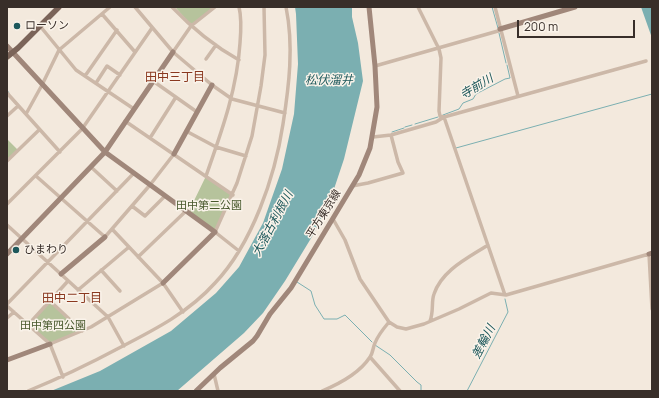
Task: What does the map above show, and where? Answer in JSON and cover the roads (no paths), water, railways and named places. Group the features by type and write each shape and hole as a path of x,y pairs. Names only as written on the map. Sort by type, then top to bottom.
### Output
{"main road":[{"path":"7,57 59,7"}],"street":[{"path":"26,114 59,50 110,7"},
{"path":"135,7 173,52 212,85 232,99 285,113"},
{"path":"172,7 190,26 239,60"},
{"path":"7,254 105,152 190,26 215,7"},
{"path":"206,176 232,99 239,60 242,18 239,7"},
{"path":"7,360 82,331 164,283 215,232 233,195 252,136 265,55 264,7"},
{"path":"28,391 63,377 158,328 183,312 216,282 235,259 254,223 269,182 280,145 287,94 290,41 286,7"},
{"name":"平方東京線","path":"196,391 258,336 270,314 291,288 318,241 334,219 365,162 373,137 377,107 375,66 369,7"},
{"path":"418,7 439,49 441,58 440,116 444,117 505,295"},
{"path":"495,7 518,96"},
{"path":"375,66 439,49 575,7"},
{"path":"102,14 135,52"},
{"path":"40,26 76,70 134,109"},
{"path":"7,204 82,128 152,28"},
{"path":"85,76 117,30"},
{"path":"206,58 216,45"},
{"path":"7,46 105,152 239,251"},
{"path":"373,137 391,135 436,122 444,117 646,61"},
{"path":"96,83 107,66 120,75"},
{"path":"153,81 197,112"},
{"path":"61,274 105,237 150,185 174,154 212,85"},
{"path":"7,93 60,152"},
{"path":"150,138 176,97"},
{"path":"7,116 18,106"},
{"path":"125,121 233,195"},
{"path":"7,160 39,130"},
{"path":"186,131 216,147 246,156"},
{"path":"352,186 403,173 398,162 391,135"},
{"path":"91,167 117,192"},
{"path":"63,377 50,344 7,305 134,174"},
{"path":"36,176 105,237"},
{"path":"132,206 145,216 166,196"},
{"path":"138,256 186,211"},
{"path":"334,219 345,240 360,279 389,322 406,329 424,324 491,293 505,295 651,253 652,309"},
{"path":"7,225 108,317 124,346"},
{"path":"112,229 164,283 183,312"},
{"path":"430,321 433,310 433,297 442,279 454,267 488,245"},
{"path":"78,290 129,247"},
{"path":"101,270 120,292"},
{"path":"28,325 68,281"},
{"path":"50,301 82,331"},
{"path":"7,318 14,312"},
{"path":"322,391 340,384 360,369 370,357 375,342 389,322"},
{"path":"370,357 400,391"},
{"path":"214,374 218,391"}],"water":[{"name":"松伏溜井","path":"295,7 352,7 352,17 358,43 363,81 344,159 330,201 313,235 285,281 263,313 244,333 177,391 51,391 100,371 171,331 216,293 239,267 263,223 282,169 294,114 298,64"},
{"path":"641,7 652,7 652,38"}],"waterway":[{"name":"寺前川","path":"492,7 498,28"},
{"name":"寺前川","path":"499,33 506,63"},
{"name":"寺前川","path":"443,115 459,109 463,103 473,99 476,94 505,79 510,78 507,65"},
{"path":"456,148 652,94"},
{"name":"寺前川","path":"415,124 438,117"},
{"name":"寺前川","path":"405,127 412,125"},
{"name":"寺前川","path":"392,132 404,128"},
{"name":"差輪川","path":"297,282 311,291 315,305 324,319 337,319 345,315 372,342"},
{"name":"差輪川","path":"467,391 508,312 505,299"},
{"name":"差輪川","path":"375,345 390,355 421,385 421,391"}],"place":[{"name":"ローソン","path":"17,26"},
{"name":"ひまわり","path":"16,250"}],"district":[{"name":"田中三丁目","path":"175,78"},
{"name":"田中二丁目","path":"72,299"}],"park label":[{"name":"田中第二公園","path":"209,206"},
{"name":"田中第四公園","path":"53,326"}],"water label":[{"name":"大落古利根川","path":"273,224"}]}
